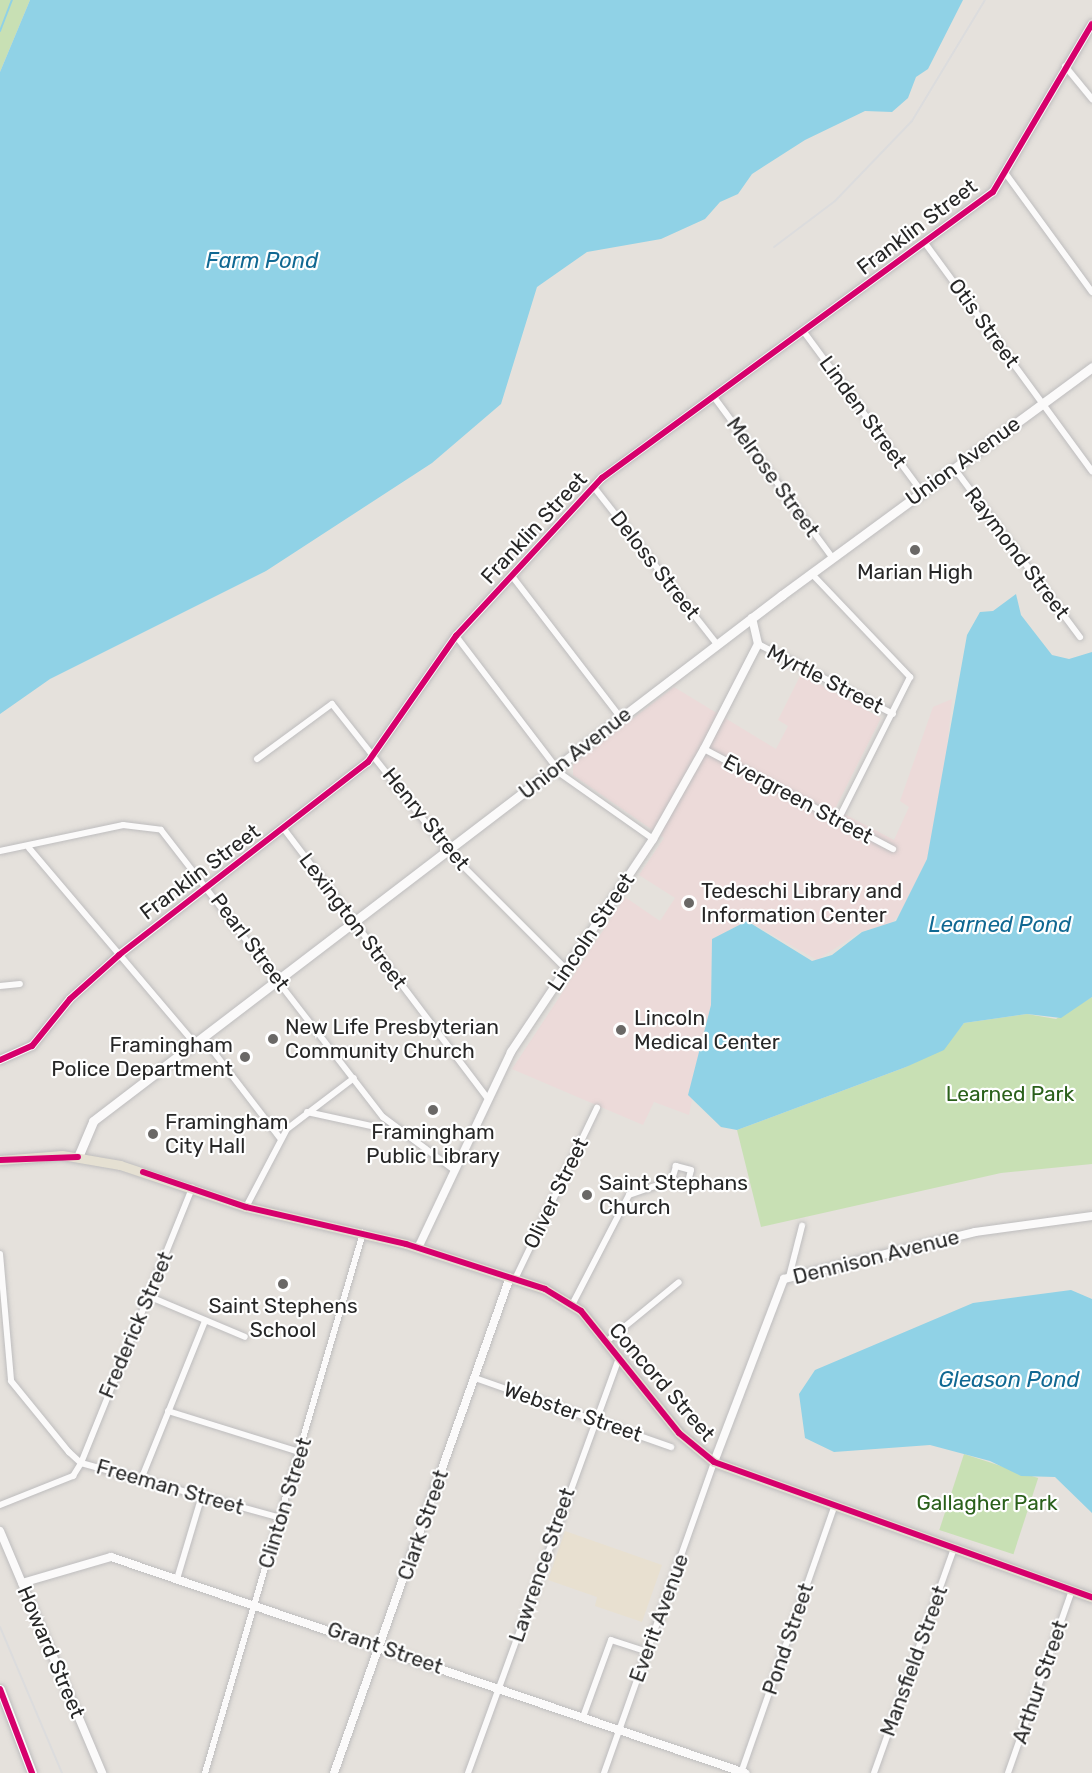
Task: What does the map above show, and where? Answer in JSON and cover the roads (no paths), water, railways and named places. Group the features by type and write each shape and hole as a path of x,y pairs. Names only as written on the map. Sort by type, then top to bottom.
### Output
{"main road":[{"name":"Union Avenue","path":"78,1157 93,1121 620,717 832,557 1092,367"},
{"name":"Concord Street","path":"0,1160 78,1157 192,1188 246,1207 363,1233 418,1248 513,1278 573,1303 679,1433 714,1462 1092,1598"},
{"path":"0,1689 32,1773"}],"street":[{"name":"Franklin Street","path":"0,1060 32,1046 70,999 119,955 284,829 374,756 456,636 593,486 983,201 1006,174 1065,66 1092,24"},
{"path":"1065,66 1092,99"},
{"path":"1006,174 1092,292"},
{"name":"Otis Street","path":"925,243 1092,471"},
{"name":"Linden Street","path":"804,332 922,492"},
{"name":"Melrose Street","path":"714,397 832,557"},
{"name":"Raymond Street","path":"954,468 1080,637"},
{"name":"Deloss Street","path":"593,486 717,644"},
{"path":"812,573 907,671 910,682 838,820"},
{"path":"512,576 620,717"},
{"path":"752,618 758,644"},
{"path":"456,636 556,768 653,839"},
{"name":"Myrtle Street","path":"758,644 893,714"},
{"name":"Lincoln Street","path":"418,1248 518,1039 653,839 704,749 758,644"},
{"name":"Henry Street","path":"257,759 332,704 448,851 566,969"},
{"name":"Evergreen Street","path":"704,749 893,849"},
{"name":"Pearl Street","path":"0,852 143,824 167,835 354,1078 400,1132 454,1170"},
{"name":"Lexington Street","path":"284,829 488,1099"},
{"path":"29,848 119,955 250,1099 280,1138"},
{"path":"0,986 20,984"},
{"path":"246,1207 280,1138 307,1112 354,1078"},
{"name":"Oliver Street","path":"513,1278 597,1108"},
{"path":"307,1112 400,1132"},
{"path":"573,1303 629,1195 672,1180"},
{"name":"Frederick Street","path":"81,1463 192,1188"},
{"name":"Dennison Avenue","path":"714,1462 776,1289 789,1277 975,1232 1092,1216"},
{"path":"789,1277 802,1226"},
{"name":"Clinton Street","path":"205,1773 363,1233"},
{"path":"0,1254 10,1380 81,1463"},
{"name":"Clark Street","path":"334,1773 513,1278"},
{"path":"606,1342 679,1282"},
{"path":"148,1296 245,1337"},
{"path":"142,1477 204,1321"},
{"name":"Lawrence Street","path":"468,1773 593,1419 619,1359"},
{"name":"Webster Street","path":"475,1378 671,1447"},
{"path":"168,1411 300,1452"},
{"name":"Everit Avenue","path":"604,1773 714,1462"},
{"name":"Freeman Street","path":"0,1505 73,1476 81,1463 142,1477 280,1518"},
{"path":"177,1580 202,1495"},
{"name":"Pond Street","path":"742,1773 835,1505"},
{"name":"Howard Street","path":"0,1531 102,1773"},
{"name":"Mansfield Street","path":"874,1773 954,1548"},
{"name":"Grant Street","path":"22,1583 104,1556 380,1646 742,1773"},
{"name":"Arthur Street","path":"1008,1773 1072,1590"},
{"path":"583,1717 611,1640 647,1652"}],"water":[{"name":"Farm Pond","path":"30,0 963,0 928,69 916,77 908,98 892,112 865,111 805,140 752,174 738,194 720,202 705,219 661,239 587,252 537,287 501,404 432,463 266,571 50,679 0,714 0,72"},
{"name":"Learned Pond","path":"1016,594 1021,615 1052,655 1069,659 1092,652 1092,997 1061,1018 1027,1014 964,1023 944,1050 906,1067 737,1130 721,1127 688,1095 711,1005 712,939 747,921 812,961 832,955 862,932 896,921 927,859 967,635 980,612 993,611"},
{"name":"Gleason Pond","path":"1071,1290 1092,1299 1092,1513 1055,1477 1021,1476 990,1461 930,1445 834,1452 805,1438 799,1394 815,1370 973,1303"}],"waterway":[{"path":"0,31 12,0"}],"railway":[{"path":"774,247 835,201 912,121 985,0"},
{"path":"0,1627 62,1773"}],"place":[{"name":"Marian High","path":"915,550"},
{"name":"Tedeschi Library and Information Center","path":"689,903"},
{"name":"Lincoln Medical Center","path":"621,1030"},
{"name":"New Life Presbyterian Community Church","path":"273,1039"},
{"name":"Framingham Police Department","path":"245,1057"},
{"name":"Framingham Public Library","path":"433,1110"},
{"name":"Framingham City Hall","path":"153,1134"},
{"name":"Saint Stephans Church","path":"587,1195"},
{"name":"Saint Stephens School","path":"283,1284"}],"park label":[{"name":"Learned Park","path":"1010,1094"},
{"name":"Gallagher Park","path":"987,1503"}]}
